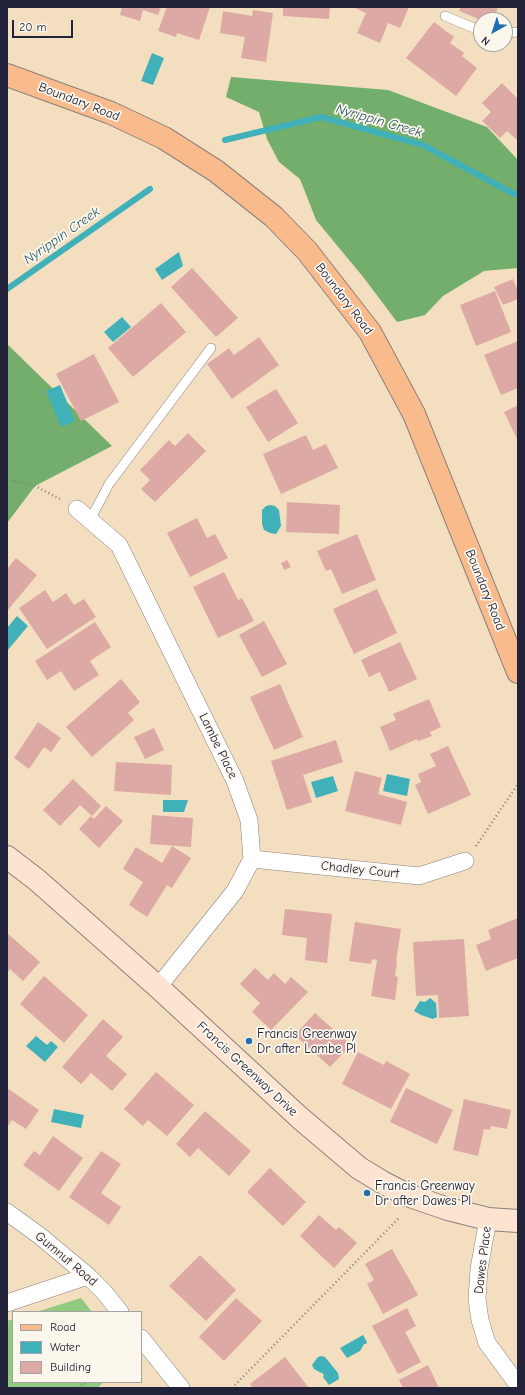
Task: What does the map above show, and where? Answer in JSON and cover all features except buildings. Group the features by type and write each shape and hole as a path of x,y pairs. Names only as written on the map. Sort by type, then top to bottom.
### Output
{"main road":[{"name":"Boundary Road","path":"7,75 111,113 164,138 216,171 274,217 307,251 370,332 414,414 518,672"},
{"name":"Francis Greenway Drive","path":"7,857 37,880 158,987 300,1118 359,1168 382,1182 407,1194 448,1209 488,1219 518,1221"}],"street":[{"name":"Lambe Place","path":"77,509 119,545 235,781 249,820 252,859"},
{"name":"Chadley Court","path":"252,859 419,876 465,861"},
{"path":"158,987 235,891 252,859"},
{"name":"Gumnut Road","path":"7,1212 40,1236 88,1276 104,1292 119,1311"},
{"name":"Dawes Place","path":"488,1219 479,1269 477,1300 480,1320 487,1343 518,1386"},
{"path":"7,1303 88,1276"},
{"path":"142,1339 181,1388"}],"lane":[{"path":"445,16 473,28"},
{"path":"90,520 109,484 211,348"}],"path":[{"path":"7,479 35,486 77,509"},
{"path":"465,861 518,784"},
{"path":"232,1388 400,1217"}],"green space":[{"path":"231,77 388,90 487,127 518,160 518,268 484,271 443,296 425,315 397,322 364,278 316,220 300,179 279,162 267,139 259,112 226,97"},
{"path":"7,344 112,446 35,486 7,523"},
{"path":"81,1298 91,1311 39,1311"},
{"path":"12,1319 12,1383 103,1383 97,1388 7,1388 7,1321"}],"water":[{"path":"152,53 164,58 153,85 141,81"},
{"path":"179,252 183,266 162,280 155,269"},
{"path":"122,317 131,327 113,342 104,332"},
{"path":"60,385 75,421 61,427 46,391"},
{"path":"266,506 275,506 279,510 281,526 276,534 264,530 262,524 262,510"},
{"path":"17,616 28,626 7,651 7,628"},
{"path":"387,774 410,779 407,796 383,791"},
{"path":"333,776 338,791 316,798 311,782"},
{"path":"163,800 188,800 184,812 163,812"},
{"path":"430,998 436,1003 437,1017 433,1019 414,1011 420,1001 425,1002"},
{"path":"36,1036 47,1045 51,1041 58,1047 45,1062 26,1046"},
{"path":"54,1109 84,1115 81,1128 51,1122"},
{"path":"363,1335 367,1342 366,1344 364,1344 360,1351 347,1358 340,1348"},
{"path":"318,1357 325,1357 338,1373 339,1379 329,1385 323,1377 324,1375 314,1369 312,1365"}],"waterway":[{"name":"Nyrippin Creek","path":"225,140 321,117 423,145 514,194 518,194"},
{"name":"Nyrippin Creek","path":"7,289 150,189"}],"place":[{"name":"Francis Greenway Dr after Lambe Pl","path":"249,1041"},
{"name":"Francis Greenway Dr after Dawes Pl","path":"367,1193"}]}
